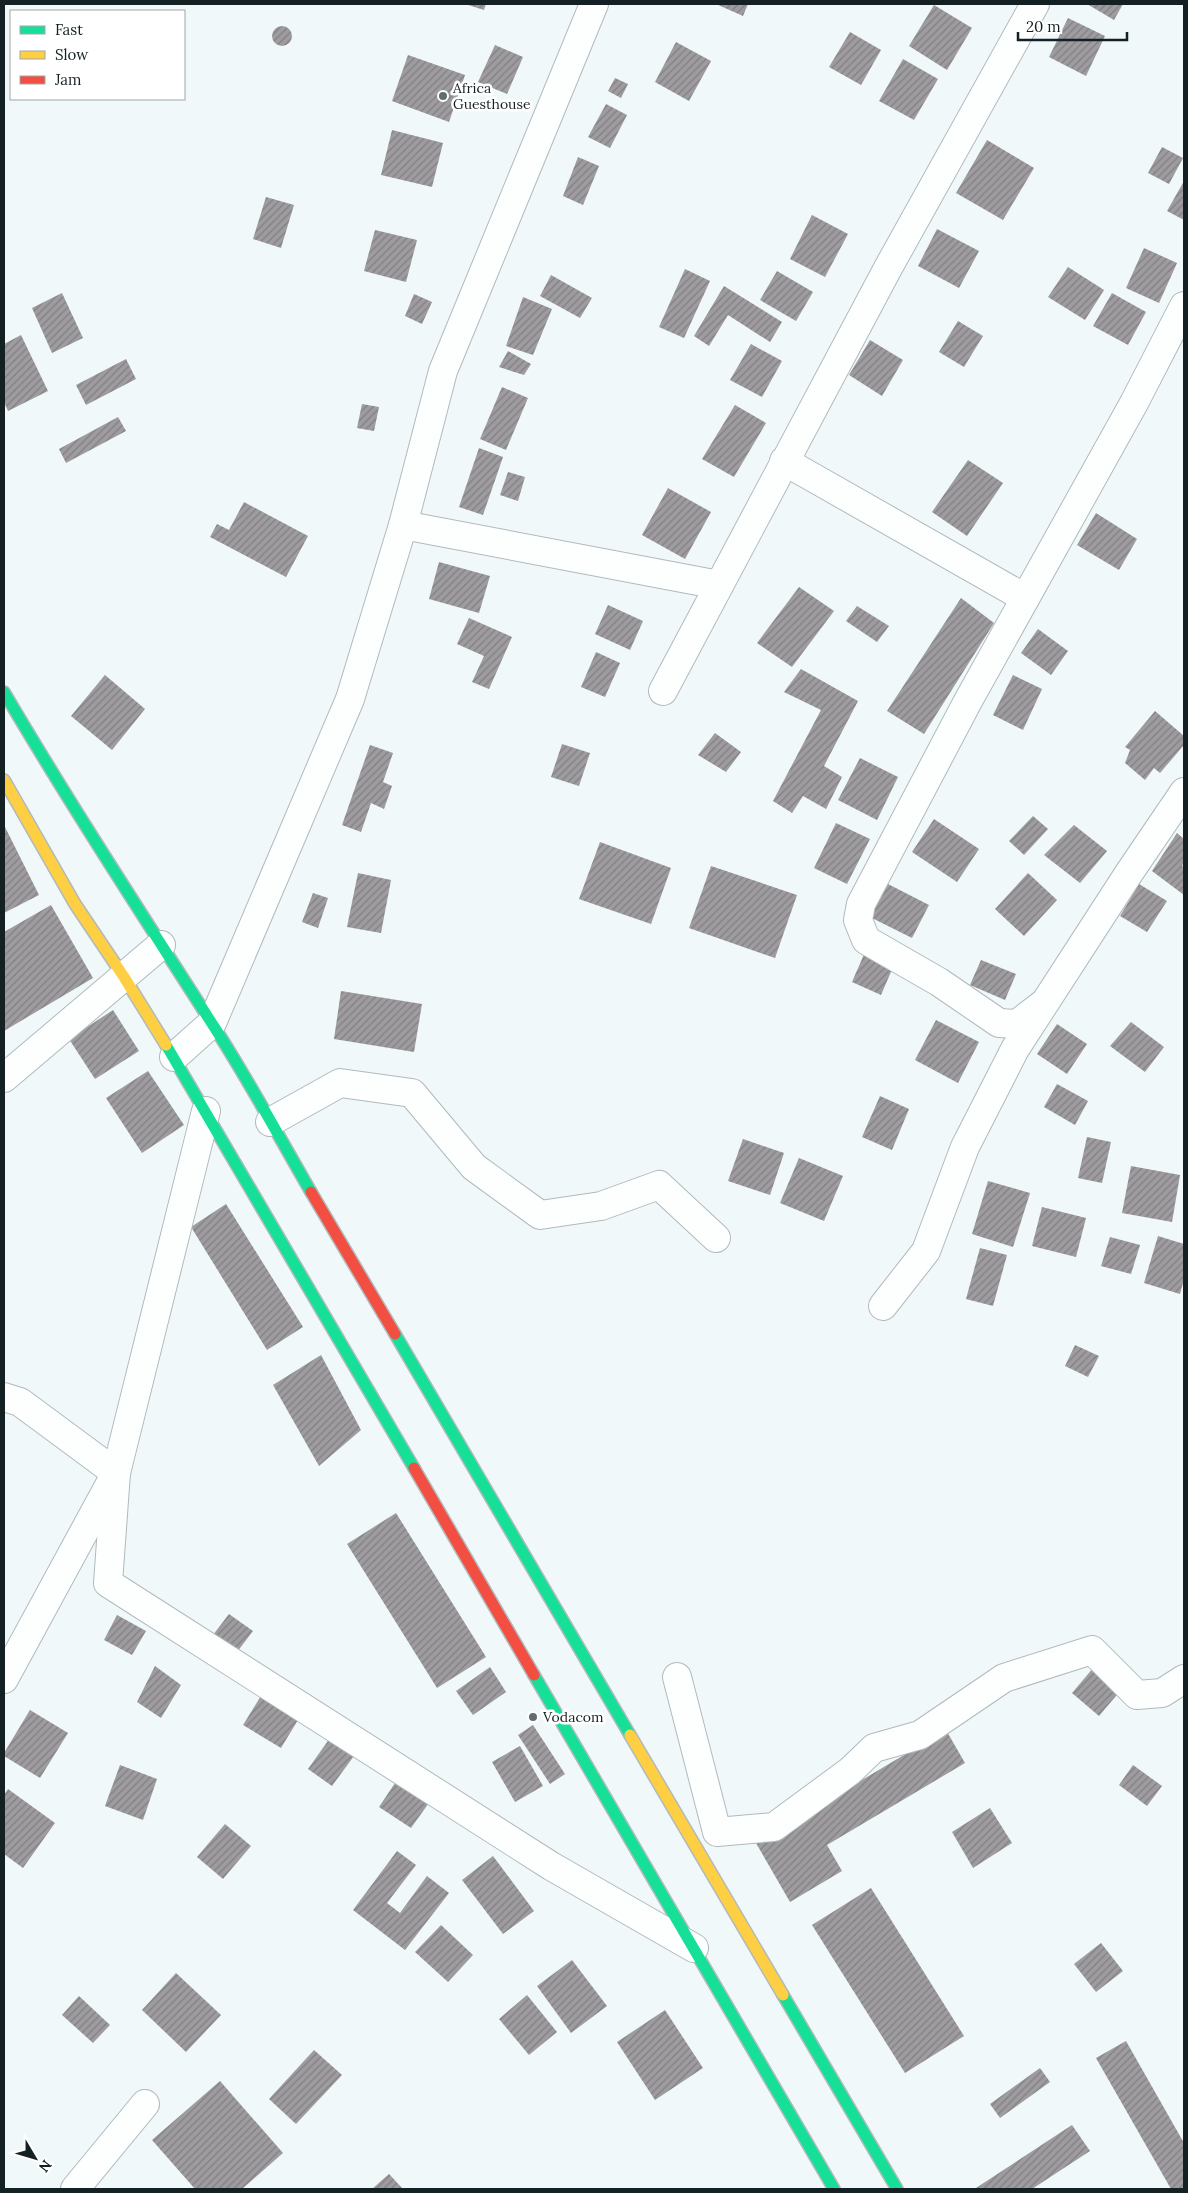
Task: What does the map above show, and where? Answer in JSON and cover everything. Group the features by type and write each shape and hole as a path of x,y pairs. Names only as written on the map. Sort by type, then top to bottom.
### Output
{"street":[{"path":"174,1057 212,1023 350,699 403,525 443,371 594,4"},
{"path":"663,692 888,268 1035,4"},
{"path":"1043,1004 1017,1024 999,1023 939,982 866,940 858,920 862,904 968,701 1134,403 1184,306"},
{"path":"784,461 1026,598"},
{"path":"403,525 719,584"},
{"path":"4,692 44,760 160,945 212,1023 897,2189"},
{"path":"4,780 76,904 124,977 206,1110 834,2189"},
{"path":"883,1306 926,1251 966,1147 1015,1049 1184,792"},
{"path":"4,1078 160,945"},
{"path":"270,1122 340,1083 412,1093 474,1167 540,1215 601,1206 659,1186 716,1238"},
{"path":"206,1110 116,1473 108,1583 551,1866 694,1948"},
{"path":"4,1397 20,1402 116,1473"},
{"path":"4,1679 116,1473"},
{"path":"677,1677 717,1832 774,1827 850,1771 874,1748 920,1735 1004,1678 1092,1650 1137,1695 1162,1693 1184,1679"},
{"path":"75,2189 145,2104"}],"building":[{"path":"465,4 486,4 484,10"},
{"path":"716,4 748,4 743,16"},
{"path":"1087,4 1123,4 1114,20"},
{"path":"934,5 972,28 947,70 909,46"},
{"path":"1068,18 1105,36 1086,76 1049,57"},
{"path":"278,26 286,26 292,32 292,40 286,46 278,46 272,40 272,32"},
{"path":"850,32 881,50 861,85 829,67"},
{"path":"676,42 711,61 689,101 655,82"},
{"path":"495,45 523,57 507,94 478,82"},
{"path":"408,55 465,75 449,122 392,101"},
{"path":"903,59 938,79 914,120 879,101"},
{"path":"615,78 628,84 621,98 608,91"},
{"path":"606,104 627,115 610,148 588,137"},
{"path":"392,130 443,143 432,187 381,175"},
{"path":"987,140 1034,168 1003,220 956,193"},
{"path":"1162,147 1183,158 1169,184 1148,173"},
{"path":"578,157 599,166 583,205 563,196"},
{"path":"1184,181 1184,220 1167,211"},
{"path":"266,197 294,205 281,248 253,239"},
{"path":"812,215 848,234 825,277 790,259"},
{"path":"937,229 979,251 959,288 918,266"},
{"path":"375,230 417,240 406,282 364,271"},
{"path":"1144,248 1177,263 1159,303 1126,288"},
{"path":"1068,267 1104,290 1085,320 1048,297"},
{"path":"685,269 710,281 684,338 659,327"},
{"path":"777,271 813,292 796,321 760,300"},
{"path":"551,275 592,298 580,318 540,296"},
{"path":"724,286 782,322 770,342 728,315 709,346 694,336"},
{"path":"62,293 83,338 52,353 32,308"},
{"path":"1112,293 1146,312 1128,345 1093,326"},
{"path":"414,294 432,302 422,324 405,316"},
{"path":"523,297 552,309 533,355 506,346"},
{"path":"958,321 983,336 964,367 939,352"},
{"path":"21,335 48,391 8,411 4,402 4,344"},
{"path":"870,340 903,360 882,396 849,375"},
{"path":"751,344 782,361 762,397 730,380"},
{"path":"508,351 531,364 524,375 499,367"},
{"path":"126,359 136,379 86,405 76,385"},
{"path":"502,387 528,398 506,450 480,439"},
{"path":"362,404 379,407 374,431 357,428"},
{"path":"735,405 766,423 734,477 702,459"},
{"path":"118,417 126,431 66,463 59,449"},
{"path":"479,448 503,457 483,515 459,507"},
{"path":"968,460 1003,483 967,536 932,512"},
{"path":"508,472 525,477 518,501 500,495"},
{"path":"668,488 711,512 685,559 642,535"},
{"path":"244,502 308,536 286,577 210,537 217,524 229,530"},
{"path":"1096,513 1137,539 1119,570 1077,545"},
{"path":"439,562 490,576 479,613 429,599"},
{"path":"799,587 834,611 792,667 757,643"},
{"path":"961,598 994,623 924,734 887,711"},
{"path":"608,605 643,621 630,650 595,634"},
{"path":"857,606 889,626 877,642 846,621"},
{"path":"469,618 512,637 489,689 472,682 484,656 457,644"},
{"path":"1038,629 1068,651 1051,675 1021,653"},
{"path":"596,652 620,663 605,697 581,687"},
{"path":"801,669 858,701 824,766 842,777 826,809 803,796 792,813 773,801 821,710 784,692"},
{"path":"105,675 145,709 112,750 71,716"},
{"path":"1013,675 1042,689 1023,730 993,715"},
{"path":"1155,711 1184,736 1184,745 1160,773 1154,768 1145,780 1125,763 1130,750 1125,747"},
{"path":"715,733 741,752 726,772 698,755"},
{"path":"562,744 590,753 579,786 551,777"},
{"path":"370,745 393,753 383,782 392,786 384,809 371,803 361,832 342,825"},
{"path":"860,758 898,777 877,820 838,800"},
{"path":"1033,816 1048,829 1024,855 1009,841"},
{"path":"934,819 979,849 957,882 912,852"},
{"path":"836,823 870,839 847,884 814,868"},
{"path":"4,825 39,895 4,913"},
{"path":"1074,825 1107,851 1080,883 1044,855"},
{"path":"1177,833 1184,839 1184,861 1182,866 1184,867 1184,895 1152,871"},
{"path":"600,842 671,868 651,924 579,899"},
{"path":"711,866 797,895 775,958 689,928"},
{"path":"358,873 391,880 381,933 347,927"},
{"path":"1028,873 1057,900 1024,936 995,909"},
{"path":"888,884 929,905 912,938 870,917"},
{"path":"1139,884 1167,901 1147,932 1120,916"},
{"path":"313,893 328,898 318,928 302,922"},
{"path":"51,905 93,978 4,1031 4,932"},
{"path":"865,952 894,965 881,995 852,982"},
{"path":"981,960 1016,974 1005,1000 970,985"},
{"path":"341,991 422,1004 414,1052 334,1039"},
{"path":"113,1010 139,1051 95,1079 69,1039"},
{"path":"936,1020 979,1042 958,1083 915,1060"},
{"path":"1131,1022 1164,1047 1145,1072 1110,1046"},
{"path":"1057,1024 1087,1044 1067,1074 1037,1054"},
{"path":"148,1071 184,1125 142,1153 106,1098"},
{"path":"1057,1084 1088,1101 1075,1125 1044,1107"},
{"path":"880,1096 909,1109 892,1150 862,1137"},
{"path":"1087,1137 1111,1142 1102,1183 1078,1178"},
{"path":"743,1139 784,1153 770,1195 728,1181"},
{"path":"799,1158 843,1176 824,1221 780,1203"},
{"path":"1131,1166 1180,1175 1172,1222 1122,1213"},
{"path":"988,1181 1030,1193 1013,1247 972,1234"},
{"path":"226,1204 303,1327 267,1350 191,1227"},
{"path":"1042,1207 1086,1218 1076,1257 1032,1246"},
{"path":"1158,1236 1184,1244 1184,1279 1180,1294 1144,1283"},
{"path":"1110,1237 1140,1245 1131,1274 1101,1266"},
{"path":"980,1248 1007,1255 993,1306 966,1299"},
{"path":"1075,1345 1099,1356 1088,1377 1065,1366"},
{"path":"321,1355 361,1430 319,1466 273,1385"},
{"path":"396,1513 486,1657 437,1688 347,1544"},
{"path":"229,1614 253,1631 237,1652 213,1635"},
{"path":"117,1615 146,1631 132,1655 104,1640"},
{"path":"155,1666 181,1685 161,1718 137,1702"},
{"path":"490,1667 506,1692 473,1715 456,1691"},
{"path":"1094,1667 1121,1690 1099,1716 1072,1693"},
{"path":"264,1691 301,1715 281,1748 243,1725"},
{"path":"30,1710 68,1733 40,1778 4,1756"},
{"path":"533,1725 565,1774 550,1784 518,1735"},
{"path":"946,1730 965,1763 827,1845 842,1871 790,1902 756,1843"},
{"path":"330,1738 354,1756 332,1786 308,1769"},
{"path":"520,1746 543,1786 515,1802 492,1762"},
{"path":"120,1765 157,1779 143,1820 105,1806"},
{"path":"1133,1765 1162,1786 1147,1806 1119,1785"},
{"path":"399,1777 431,1800 411,1828 379,1807"},
{"path":"8,1789 55,1823 23,1868 4,1854 4,1795"},
{"path":"990,1808 1012,1843 973,1868 952,1832"},
{"path":"225,1824 251,1846 223,1879 197,1857"},
{"path":"397,1851 416,1865 387,1903 400,1913 427,1876 449,1893 405,1950 353,1910"},
{"path":"493,1856 534,1911 503,1934 462,1880"},
{"path":"871,1888 964,2036 905,2073 812,1925"},
{"path":"441,1925 473,1955 448,1982 415,1952"},
{"path":"1101,1943 1123,1971 1096,1992 1074,1964"},
{"path":"572,1960 607,2006 571,2033 537,1986"},
{"path":"176,1973 221,2015 186,2052 142,2010"},
{"path":"527,1995 557,2032 529,2055 499,2019"},
{"path":"79,1996 110,2025 93,2043 62,2015"},
{"path":"665,2010 703,2068 655,2100 617,2042"},
{"path":"1126,2041 1184,2143 1184,2189 1171,2189 1096,2058"},
{"path":"314,2050 342,2075 296,2124 269,2099"},
{"path":"1040,2068 1050,2082 1000,2118 990,2104"},
{"path":"220,2081 283,2153 242,2189 195,2189 152,2140"},
{"path":"1072,2125 1090,2151 1032,2189 976,2188"},
{"path":"389,2174 403,2189 372,2189"}],"traffic: fast":[{"path":"4,692 80,817 237,1064 311,1192"},
{"path":"166,1045 414,1468"},
{"path":"395,1334 630,1735"},
{"path":"534,1675 834,2189"},
{"path":"783,1995 897,2189"}],"traffic: slow":[{"path":"4,780 75,904 124,977 166,1045"},
{"path":"630,1735 783,1995"}],"traffic: jam":[{"path":"311,1192 395,1334"},
{"path":"414,1468 534,1675"}],"place":[{"name":"Africa Guesthouse","path":"443,96"},
{"name":"Vodacom","path":"533,1717"}]}
